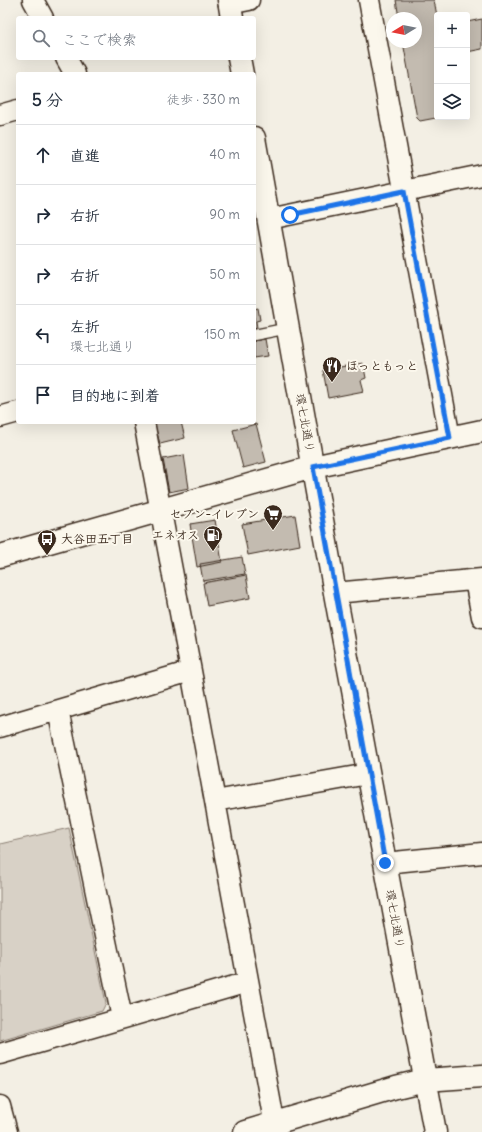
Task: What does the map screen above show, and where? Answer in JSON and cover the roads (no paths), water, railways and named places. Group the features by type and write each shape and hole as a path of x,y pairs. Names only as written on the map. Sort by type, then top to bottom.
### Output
{"street":[{"path":"34,0 43,16"},
{"path":"369,0 450,438"},
{"path":"67,60 74,72"},
{"path":"239,60 242,72"},
{"path":"0,115 16,111"},
{"name":"環七北通り","path":"256,160 289,328 335,593 435,1132"},
{"path":"269,220 482,175"},
{"path":"0,418 16,413"},
{"path":"144,424 275,1128"},
{"path":"0,556 313,467 482,431"},
{"path":"335,593 479,579 482,617"},
{"path":"0,727 191,671"},
{"path":"58,710 122,1018"},
{"path":"215,801 368,774"},
{"path":"385,863 482,853"},
{"path":"0,1054 248,982"},
{"path":"245,1132 275,1128 396,1087 425,1080 482,1076"},
{"path":"0,1106 7,1132"}],"lane":[{"path":"256,334 289,328"}],"place":[{"name":"ほっともっと","path":"332,383"},
{"name":"セブン-イレブン","path":"273,531"},
{"name":"エネオス","path":"213,552"},
{"name":"大谷田五丁目","path":"47,556"}]}
